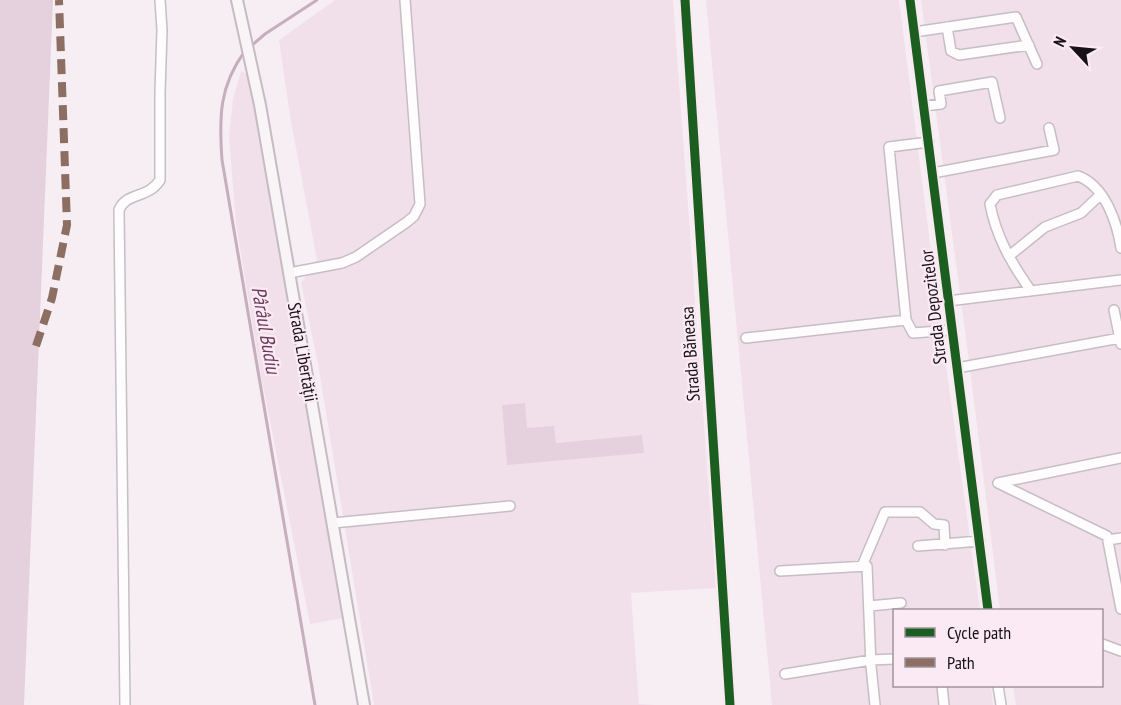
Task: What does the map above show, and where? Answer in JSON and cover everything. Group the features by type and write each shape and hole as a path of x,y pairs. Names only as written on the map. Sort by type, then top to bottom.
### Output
{"main road":[{"name":"Strada Libertății","path":"237,0 254,71 364,705"}],"street":[{"path":"125,705 119,210 127,200 152,191 160,180 162,30 160,0"},
{"path":"289,273 342,263 356,258 407,222 414,216 420,204 405,0"},
{"name":"Strada Băneasa","path":"685,0 730,705"},
{"name":"Strada Depozitelor","path":"912,0 914,32 988,609"},
{"path":"914,32 1016,17 1037,64"},
{"path":"947,27 951,51 959,55 1029,45"},
{"path":"924,106 941,104 939,91 992,82 1000,118"},
{"path":"933,173 1054,150 1049,128"},
{"path":"929,142 890,147 906,320 913,333 952,330"},
{"path":"1031,291 1002,245 990,204 997,195 1078,176 1090,180 1118,226 1121,248"},
{"path":"1009,256 1045,226 1081,213 1101,195"},
{"path":"948,301 1121,280"},
{"path":"957,368 1120,341 1114,310"},
{"path":"746,338 906,320"},
{"path":"1121,458 998,483 1107,536 1121,609"},
{"path":"333,523 510,506"},
{"path":"862,566 885,512 920,512 934,524 944,525 945,545"},
{"path":"1108,540 1121,538"},
{"path":"918,546 980,542"},
{"path":"780,571 867,566 875,705"},
{"path":"869,606 901,603"},
{"path":"1103,645 1121,651"},
{"path":"785,674 871,660 893,659"},
{"path":"942,687 944,705"},
{"path":"998,687 1000,705"}],"shaded area":[{"path":"0,0 53,0 24,705 0,705"},
{"path":"335,0 673,0 716,588 631,593 639,704 654,705 374,705 318,364 301,283 317,260 290,116 279,40"},
{"path":"706,0 899,0 980,609 893,609 893,687 991,687 993,705 772,705"},
{"path":"921,0 1121,0 1121,705 1016,705 1013,687 1103,687 1103,609 1000,609"},
{"path":"241,71 250,76 344,618 310,624 262,381 236,224 229,137 233,99"},
{"path":"525,403 527,428 554,426 556,443 642,435 644,453 507,465 502,405"}],"waterway":[{"name":"Pârâul Budiu","path":"250,47 265,34 317,0"},
{"name":"Pârâul Budiu","path":"245,51 230,77 223,103 222,160 315,705"}],"marked path":[{"path":"36,346 52,298 67,225 59,0"}],"cycle path":[{"path":"685,0 730,705"},
{"path":"910,0 988,609"}]}
